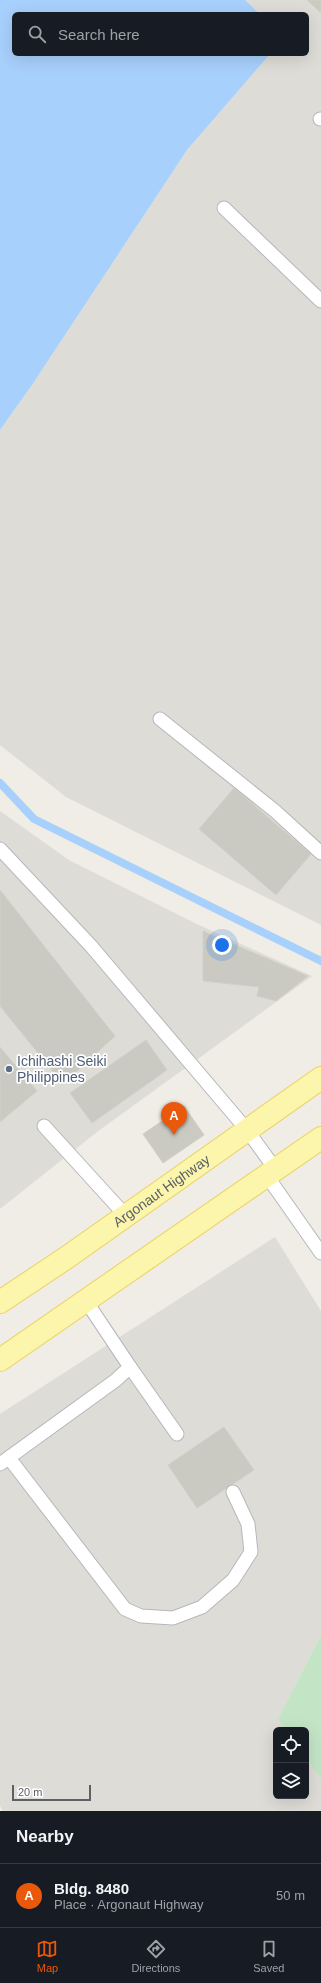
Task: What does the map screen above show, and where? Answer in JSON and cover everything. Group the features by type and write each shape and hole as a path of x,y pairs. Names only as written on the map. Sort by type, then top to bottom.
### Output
{"main road":[{"name":"Argonaut Highway","path":"0,1302 126,1216 321,1078"},
{"path":"0,1360 321,1138"}],"lane":[{"path":"224,208 321,301"},
{"path":"160,719 275,811 321,853"},
{"path":"0,848 91,946 247,1130 271,1173 321,1253"},
{"path":"44,1126 126,1216"},
{"path":"86,1301 177,1434"},
{"path":"130,1367 116,1380 4,1461 125,1609 141,1616 173,1618 202,1607 233,1580 251,1552 248,1524 233,1492"}],"shaded area":[{"path":"245,0 321,0 321,925 66,797 0,745 0,430 32,385 187,150 268,56 309,56 309,12 258,12"},
{"path":"0,811 69,860 199,925 312,976 97,1132 0,1209"},
{"path":"275,1237 321,1311 321,1635 278,1719 283,1727 273,1727 273,1799 309,1799 309,1762 321,1779 321,1811 3,1811 0,1806 0,1414"}],"green space":[{"path":"321,1635 321,1779 309,1762 309,1727 283,1727 278,1719"}],"water":[{"path":"0,0 245,0 258,12 12,12 12,56 268,56 187,150 32,385 0,430"}],"building":[{"path":"307,0 321,0 321,13"},
{"path":"234,788 311,854 276,895 199,829"},
{"path":"0,890 115,1036 63,1084 0,1006"},
{"path":"203,931 308,976 276,1001 257,996 259,987 203,981"},
{"path":"146,1040 167,1070 92,1123 70,1093"},
{"name":"Ichihashi Seiki Philippines","path":"0,1047 37,1091 0,1122"},
{"path":"184,1106 204,1135 163,1163 143,1134"},
{"path":"224,1427 254,1470 197,1508 168,1465"}],"waterway":[{"path":"0,783 34,819 321,961"}],"place":[{"name":"Ichihashi Seiki Philippines","path":"9,1069"},
{"name":"Bldg. 8480","path":"174,1135"}]}
